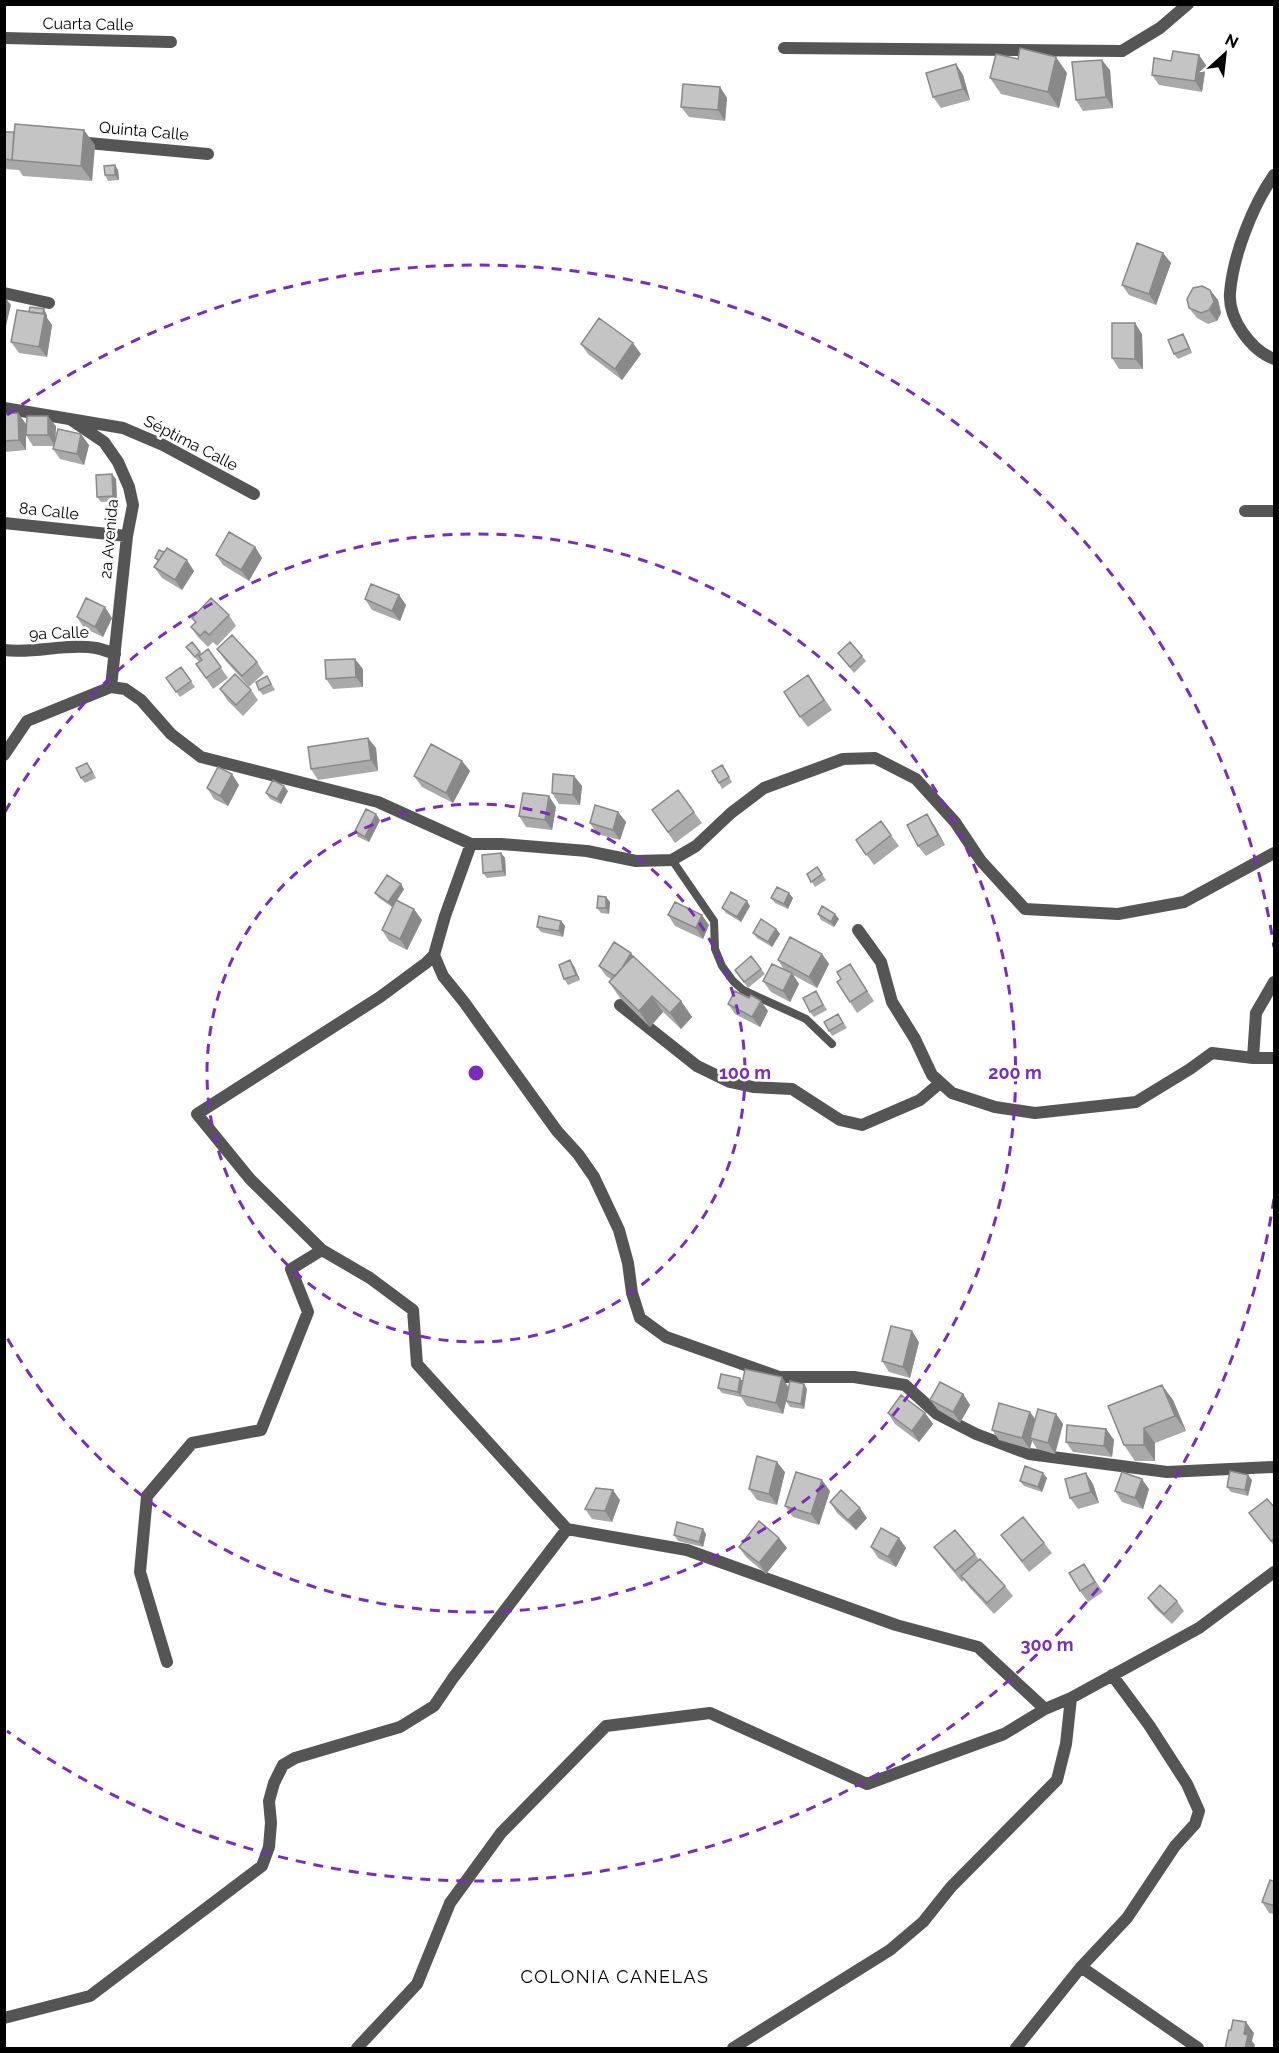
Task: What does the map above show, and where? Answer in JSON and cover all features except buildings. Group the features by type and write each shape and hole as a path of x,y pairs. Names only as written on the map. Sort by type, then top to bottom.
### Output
{"street":[{"path":"784,48 1122,51 1160,28 1188,4"},
{"name":"Cuarta Calle","path":"4,38 171,42"},
{"name":"Quinta Calle","path":"61,140 208,154"},
{"path":"1275,175 1256,204 1236,262 1230,294 1233,312 1248,340 1275,359"},
{"path":"4,293 49,303"},
{"name":"Séptima Calle","path":"4,408 123,428 163,445 255,494"},
{"name":"2a Avenida","path":"70,418 104,441 118,462 129,487 133,505 126,536 111,687"},
{"path":"1245,511 1275,512"},
{"name":"8a Calle","path":"4,523 126,536"},
{"name":"9a Calle","path":"4,650 16,652 66,647 96,648 115,654"},
{"path":"4,755 27,721 111,687 125,689 141,700 171,734 201,757 378,802 471,844 501,844 587,851 636,861 672,860 696,846 731,813 764,788 843,759 859,757 875,758 916,779 955,822 981,861 1024,909 1118,914 1184,902 1275,853"},
{"path":"471,844 434,954 426,963 380,998 196,1114 250,1179 322,1250 370,1278 413,1310 417,1364 567,1529 687,1550 896,1625 978,1647 1045,1709"},
{"path":"858,930 881,962 892,1002 915,1040 932,1075 952,1093 995,1107 1035,1113 1136,1102 1212,1053 1275,1058"},
{"path":"434,954 443,976 471,1010 557,1131 578,1154 594,1177 619,1230 628,1263 632,1293 640,1318 666,1337 779,1377 854,1377 904,1385 937,1414 984,1437 1029,1454 1167,1472 1275,1467"},
{"path":"1253,1058 1256,1013 1275,982"},
{"path":"620,1005 697,1066 730,1083 792,1089 840,1120 862,1125 920,1100 940,1083"},
{"path":"167,1662 140,1572 147,1496 192,1443 261,1430 308,1312 291,1269 322,1250"},
{"path":"4,2018 90,1996 262,1866 269,1847 271,1823 269,1801 274,1783 283,1765 295,1758 400,1727 434,1706 567,1529"},
{"path":"357,2049 417,1984 450,1903 501,1833 606,1726 710,1713 867,1784 1004,1734 1045,1709 1071,1698 1199,1628 1275,1572"},
{"path":"1016,2049 1082,1967 1127,1918 1175,1846 1195,1824 1199,1811 1187,1784 1149,1725 1112,1675"},
{"path":"733,2049 890,1950 923,1922 951,1887 1057,1780 1066,1744 1071,1698"},
{"path":"1082,1967 1198,2049"}],"lane":[{"path":"672,860 714,921 715,948 722,966 733,981 743,990 806,1019 832,1044"}],"district":[{"name":"COLONIA CANELAS","path":"615,1976"}]}
